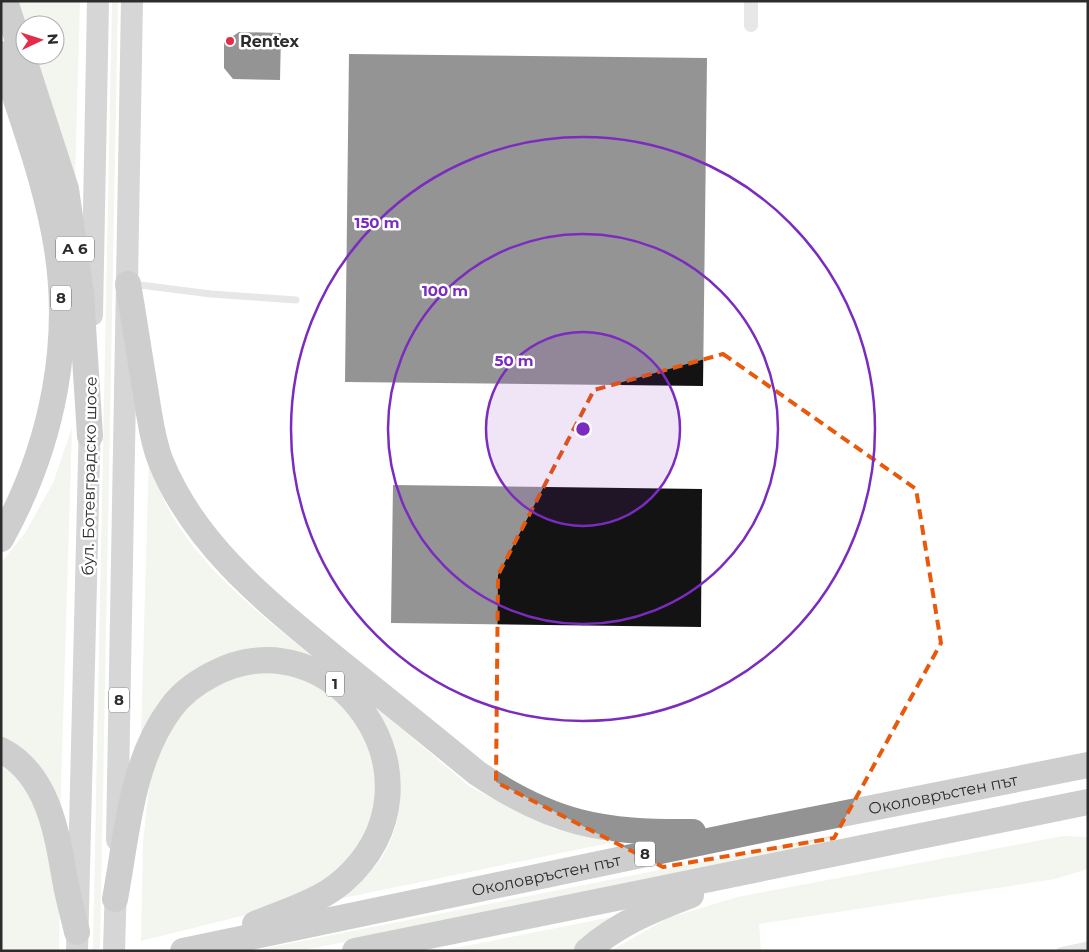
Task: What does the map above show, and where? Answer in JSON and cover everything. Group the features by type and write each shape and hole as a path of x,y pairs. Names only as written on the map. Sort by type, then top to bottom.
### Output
{"highway":[{"name":"A 6","path":"5,1 66,189 81,295 90,436"},
{"name":"8","path":"1,54 45,192 54,234 61,311 60,369 55,398 37,462 25,493 1,539"},
{"path":"128,284 149,415 160,460 173,490 207,542 300,628 477,773 537,809 568,820 629,831 752,832"},
{"name":"1","path":"115,899 140,773 148,747 171,707 188,690 204,678 221,669 241,663 283,662 303,667 341,688 371,722 387,767 389,790 387,812 371,849 343,882 326,894 193,949"},
{"path":"1,750 12,756 44,796 62,850 65,881 77,942"},
{"name":"Околовръстен път","path":"193,949 752,832 1088,765"},
{"name":"Околовръстен път","path":"355,951 1083,805"},
{"path":"586,951 623,924 652,909 763,868"}],"main road":[{"name":"бул. Ботевградско шосе","path":"77,942 90,436 98,1"},
{"name":"8","path":"115,899 132,1"},
{"name":"1","path":"114,951 115,899"}],"street":[{"path":"751,1 751,25"}],"lane":[{"path":"128,284 211,294 296,300"},
{"path":"1060,951 1088,946"}],"highlighted area":[{"path":"723,354 916,489 941,643 834,838 663,867 496,782 498,575 594,390"}],"green space":[{"path":"17,1 80,1 75,182 37,65 65,65 65,15 22,15"},
{"path":"112,1 118,1 100,948 93,950"},
{"path":"72,428 60,821 1,741 1,563 25,533 53,483"},
{"path":"149,454 160,491 173,516 189,540 228,585 318,661 245,653 141,735"},
{"path":"268,671 305,679 337,698 362,725 382,794 352,861 286,905 141,941 143,843 155,751 198,694 229,678"},
{"path":"370,702 470,787 554,829 614,842 334,900 366,876 380,861 394,832 398,816 401,783 399,767 390,740"},
{"path":"1,760 38,803 60,883 59,951 1,951"},
{"path":"830,836 831,845 299,951 252,951"},
{"path":"1063,836 1088,837 1088,869 1055,879 759,924 761,951 610,951 668,918 737,897"},
{"path":"632,913 576,951 440,951"}],"building":[{"path":"239,32 281,33 280,80 233,79 224,68 224,42"},
{"path":"349,54 707,58 703,386 345,382"},
{"path":"393,485 702,489 701,627 391,623"}],"place":[{"name":"Rentex","path":"230,41"}]}
